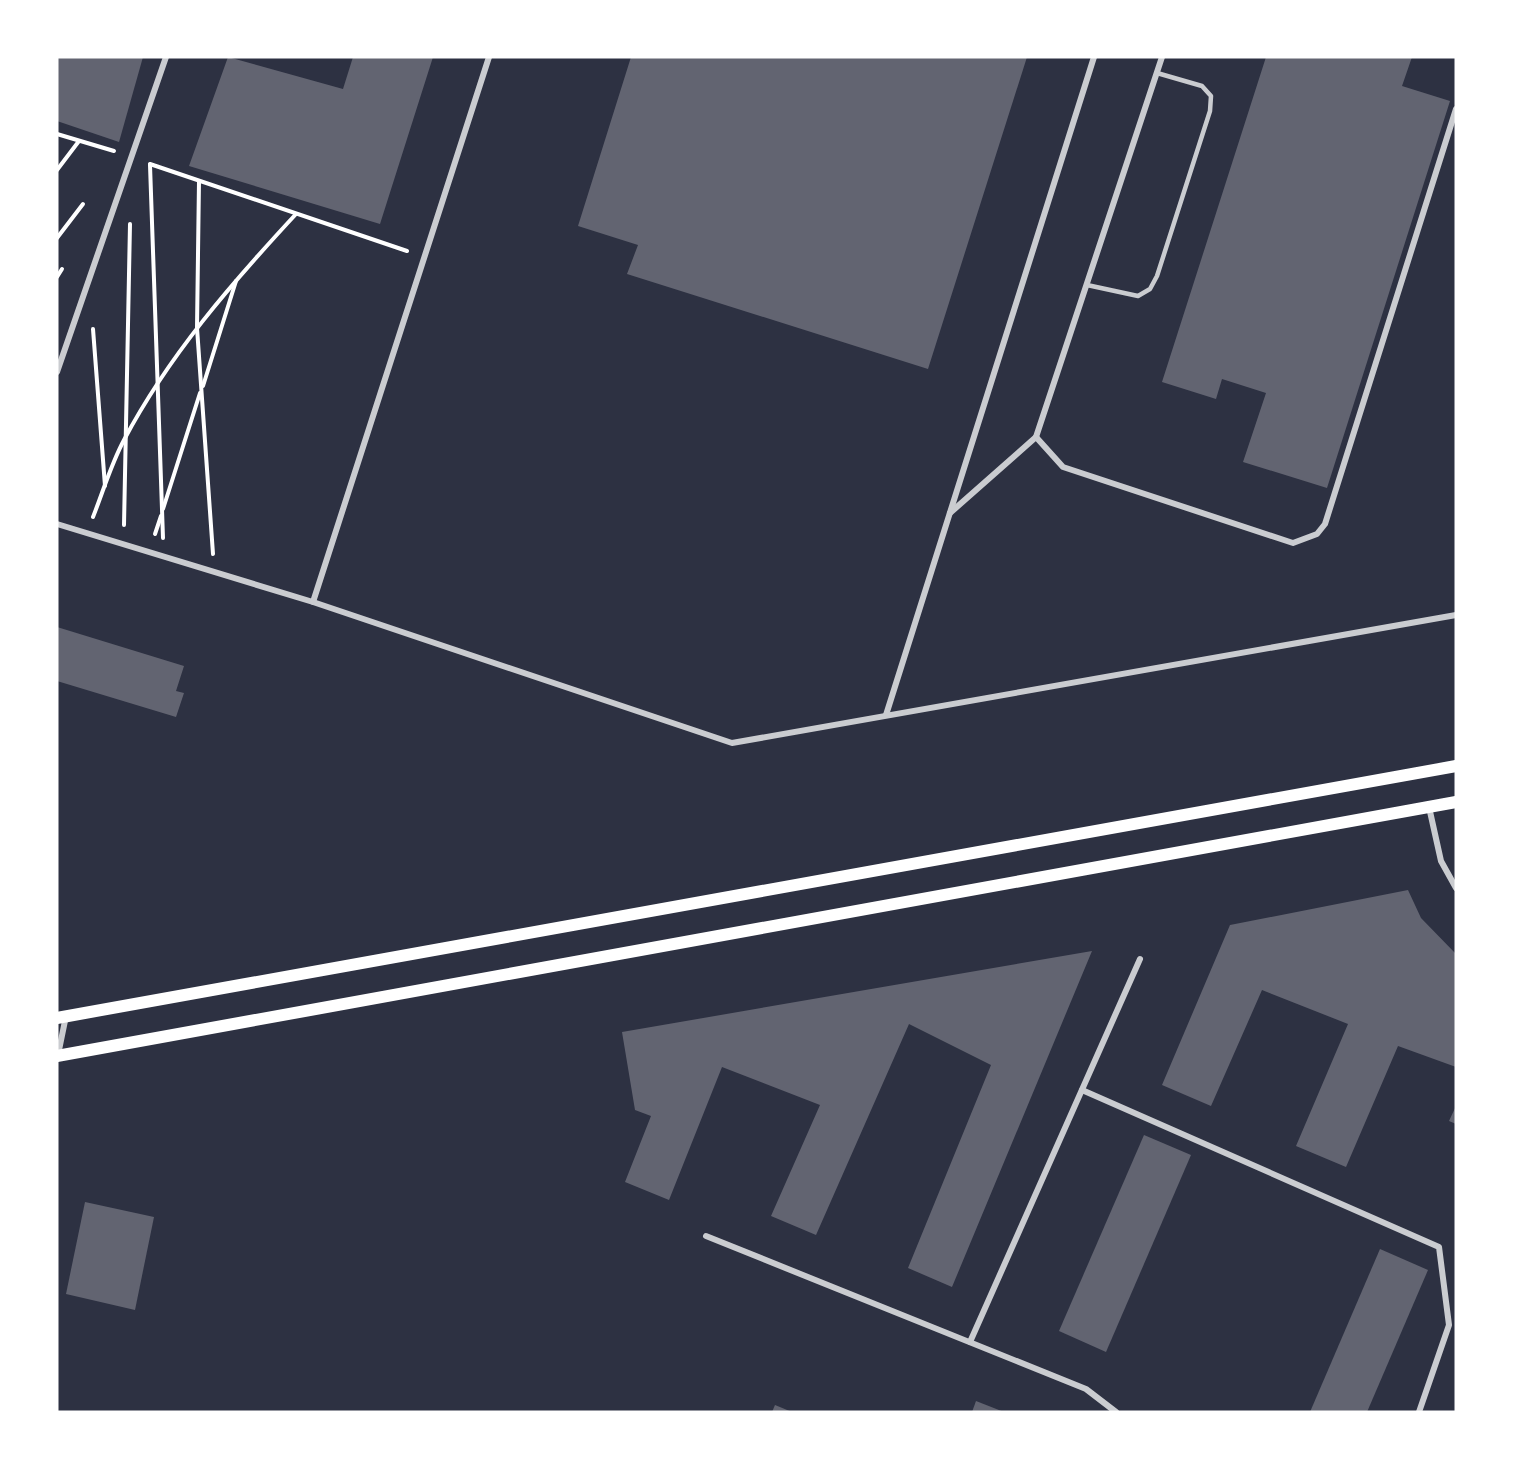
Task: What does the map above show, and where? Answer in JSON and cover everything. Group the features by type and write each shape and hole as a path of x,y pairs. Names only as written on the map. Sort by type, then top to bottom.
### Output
{"main road":[{"path":"62,1017 1456,766"},
{"path":"57,1058 1456,802"}],"street":[{"path":"57,372 166,57"},
{"path":"313,602 489,57"},
{"path":"886,716 1094,57"},
{"path":"950,513 1036,437 1162,57"},
{"path":"1036,437 1063,467 1293,543 1317,534 1325,524 1456,109"},
{"path":"57,524 313,602 732,743 1456,615"},
{"path":"1429,807 1441,861 1456,888"},
{"path":"970,1342 1140,959"},
{"path":"57,1058 62,1017"},
{"path":"1082,1090 1439,1247 1452,1326 1419,1412"},
{"path":"706,1236 1086,1389 1116,1412"}],"lane":[{"path":"1087,285 1138,296 1150,289 1157,276 1210,111 1211,96 1202,86 1157,73"}],"path":[{"path":"57,134 132,156 424,257"},
{"path":"57,170 79,141"},
{"path":"150,164 164,556"},
{"path":"199,181 197,328 215,572"},
{"path":"57,238 83,204"},
{"path":"87,533 126,436 158,382 237,278 296,214"},
{"path":"123,544 130,217"},
{"path":"57,277 62,269"},
{"path":"150,552 237,278"},
{"path":"92,318 105,487"}],"building":[{"path":"57,57 143,57 119,142 57,121"},
{"path":"228,57 343,89 353,57 433,57 380,224 189,166"},
{"path":"631,57 1027,57 928,369 627,274 638,245 578,226"},
{"path":"1266,57 1412,57 1402,86 1450,101 1327,488 1243,462 1266,393 1222,379 1216,399 1162,382"},
{"path":"57,627 184,666 176,691 184,693 176,717 57,681"},
{"path":"1408,890 1421,918 1456,954 1456,1067 1398,1046 1346,1167 1296,1146 1348,1024 1262,990 1211,1106 1162,1085 1230,925"},
{"path":"1092,951 952,1287 908,1268 991,1065 909,1024 816,1235 771,1216 820,1105 722,1067 669,1200 625,1182 651,1116 635,1110 622,1032"},
{"path":"1456,1106 1456,1124 1449,1121"},
{"path":"1144,1135 1191,1155 1106,1352 1059,1331"},
{"path":"85,1202 154,1217 135,1310 66,1294"},
{"path":"1380,1249 1428,1270 1367,1412 1310,1412"},
{"path":"976,1401 1004,1412 972,1412"},
{"path":"775,1405 792,1412 772,1412"}]}
